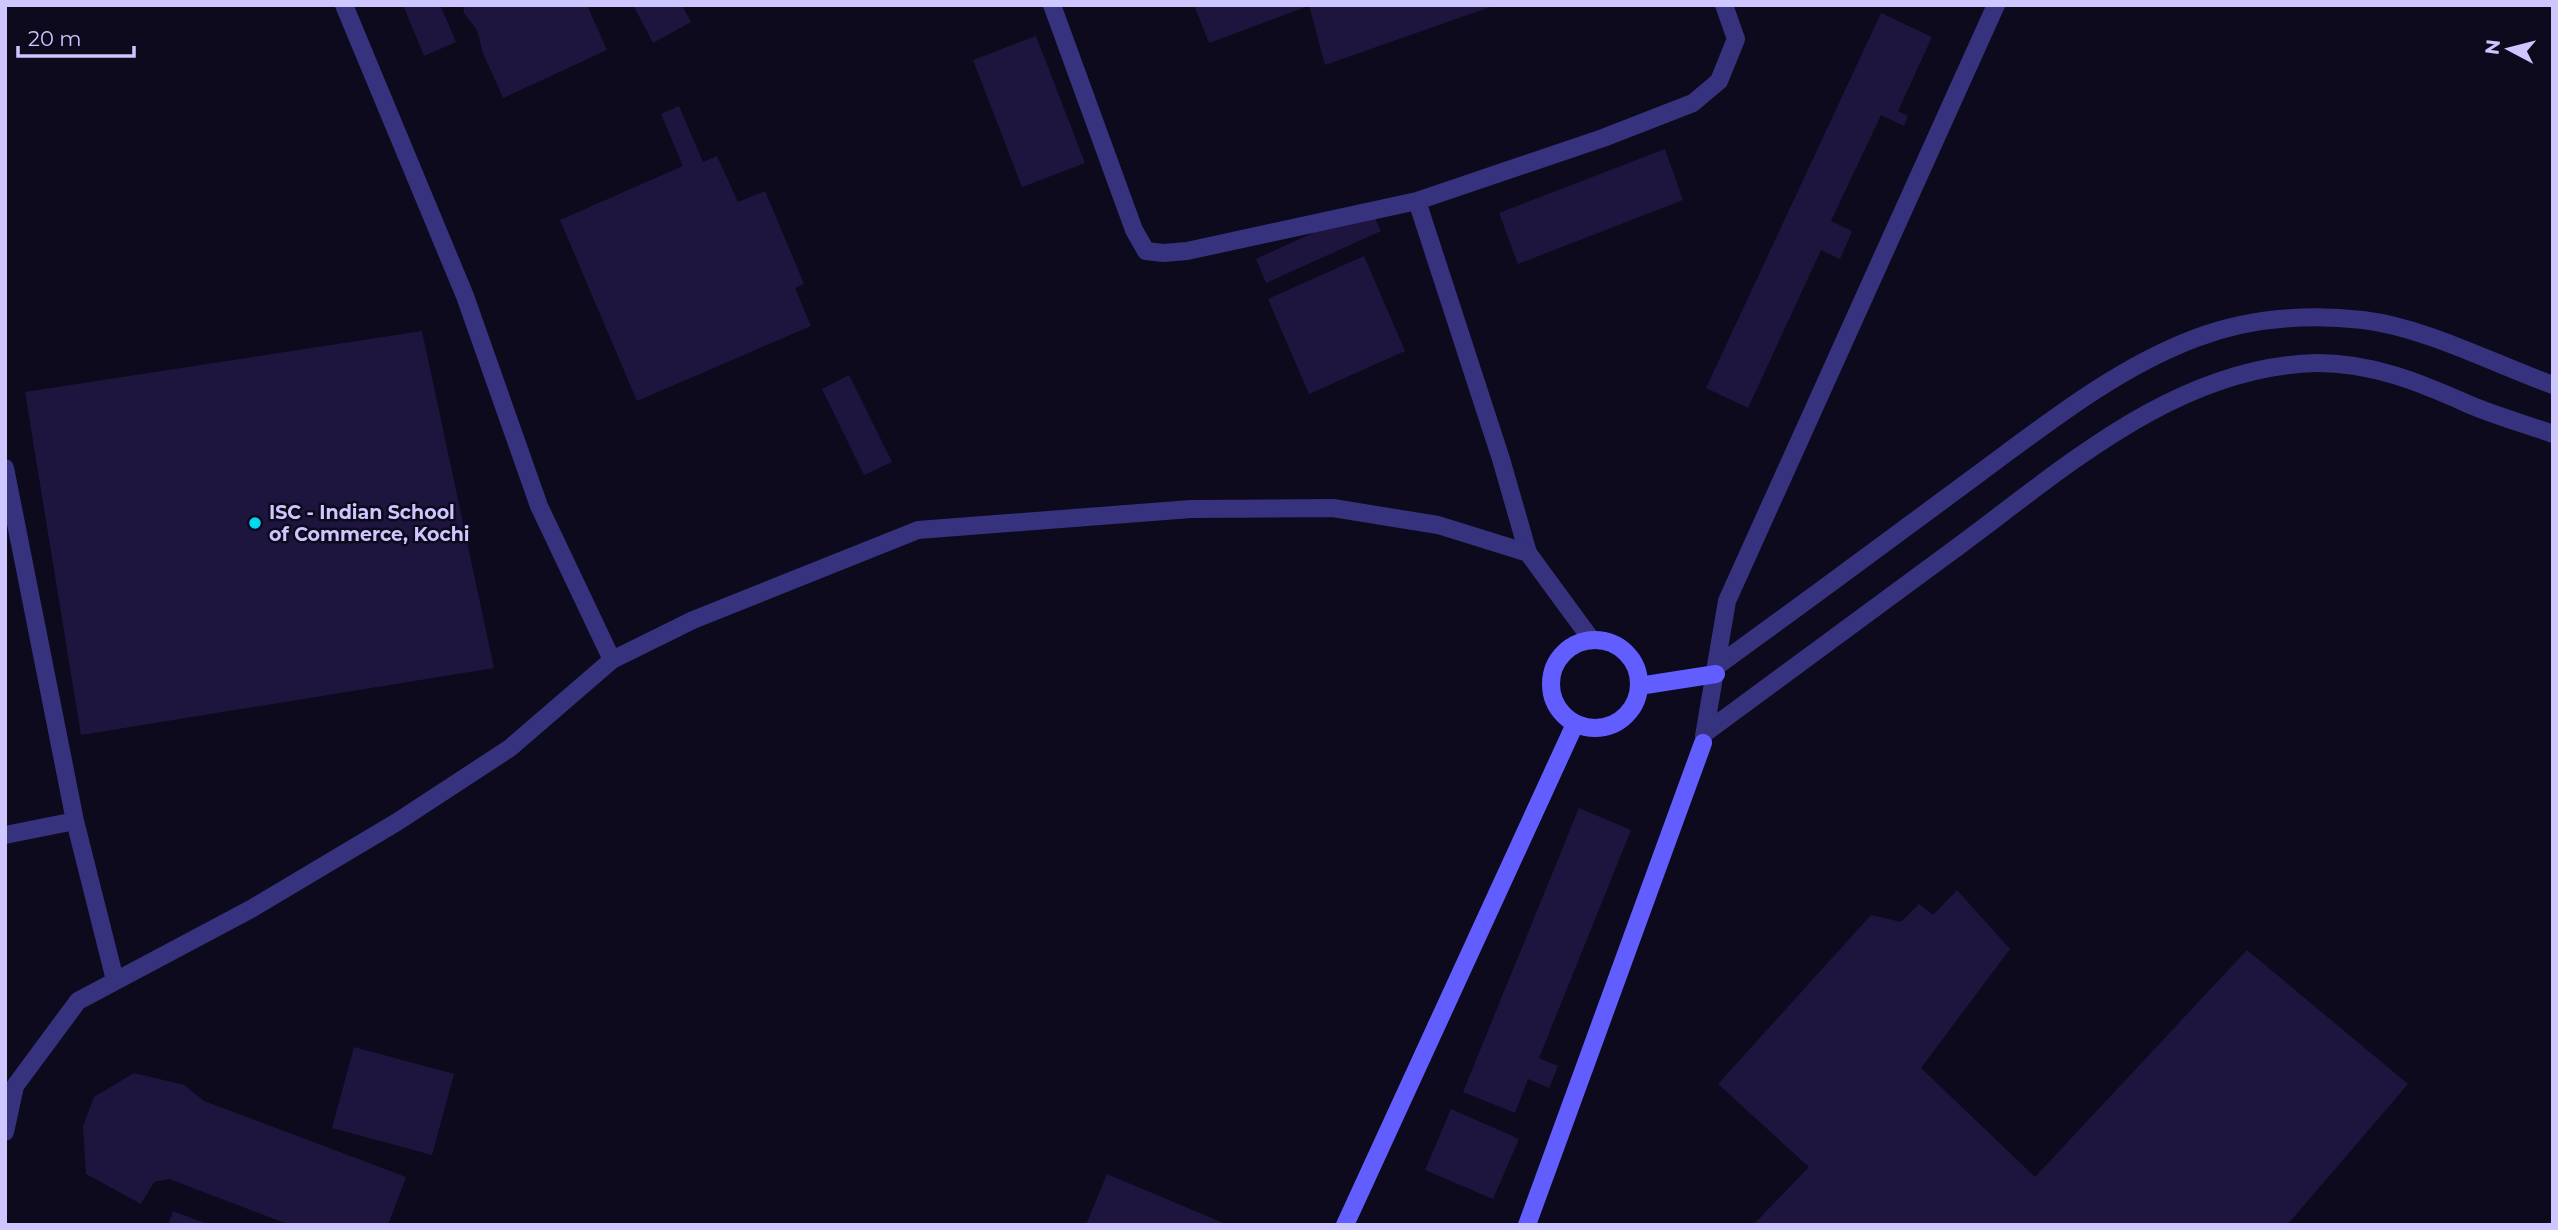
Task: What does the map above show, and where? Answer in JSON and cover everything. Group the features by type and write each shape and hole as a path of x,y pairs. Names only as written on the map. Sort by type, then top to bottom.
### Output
{"street":[{"path":"344,5 465,296 539,506 612,660"},
{"path":"1052,5 1134,230 1146,251 1163,253 1187,251 1417,201 1603,138 1693,103 1720,80 1735,39 1724,5"},
{"path":"1527,1225 1704,738 1727,601 1996,5"},
{"path":"1417,201 1501,459 1528,553 1591,639 1620,647 1631,657 1639,686 1637,700 1618,723 1589,729 1575,724 1555,704 1551,675 1566,651 1591,639"},
{"path":"1639,686 1716,670 2068,409 2160,354 2197,338 2274,319 2319,317 2365,320 2452,344 2488,362 2553,385"},
{"path":"1704,738 2093,448 2181,394 2213,382 2279,365 2319,363 2358,366 2397,374 2434,387 2470,404 2553,435"},
{"path":"5,468 75,821 115,980"},
{"path":"5,1132 15,1086 78,1001 251,909 397,822 510,748 612,660 693,620 918,530 1191,509 1333,508 1438,525 1528,553"},
{"path":"1345,1225 1575,724"},
{"path":"5,835 75,821"}],"building":[{"path":"403,5 440,5 456,42 424,56"},
{"path":"463,5 587,5 607,50 503,98 483,53 477,30 464,13"},
{"path":"633,5 682,5 691,22 653,43"},
{"path":"1194,5 1308,5 1308,6 1209,43"},
{"path":"1309,5 1493,5 1493,6 1325,65"},
{"path":"1881,13 1932,37 1898,111 1908,116 1904,126 1881,115 1831,221 1852,231 1840,259 1821,250 1748,408 1706,388"},
{"path":"1036,36 1085,163 1022,187 973,60"},
{"path":"679,106 703,162 717,156 738,202 765,191 804,284 795,288 811,326 637,401 560,220 683,166 661,114"},
{"path":"1665,149 1683,200 1518,264 1499,213"},
{"path":"1370,207 1381,231 1266,283 1256,259"},
{"path":"1364,256 1405,351 1309,394 1268,299"},
{"name":"ISC - Indian School of Commerce, Kochi","path":"422,331 494,668 81,735 25,392"},
{"path":"849,375 892,462 864,475 822,389"},
{"path":"1579,808 1631,830 1539,1058 1558,1066 1549,1088 1528,1079 1515,1113 1463,1092"},
{"path":"1957,890 2010,949 1921,1068 2035,1177 2247,950 2408,1084 2287,1225 1753,1225 1809,1167 1718,1084 1871,915 1901,922 1919,904 1933,915"},
{"path":"354,1047 454,1074 432,1155 332,1128"},
{"path":"134,1073 184,1085 204,1101 406,1177 388,1225 290,1225 169,1179 154,1182 141,1204 86,1174 83,1126 94,1097"},
{"path":"1451,1109 1519,1139 1493,1199 1425,1170"},
{"path":"1107,1174 1228,1225 1086,1225"},
{"path":"173,1211 210,1225 168,1225"}],"place":[{"name":"ISC - Indian School of Commerce, Kochi","path":"255,523"}]}
